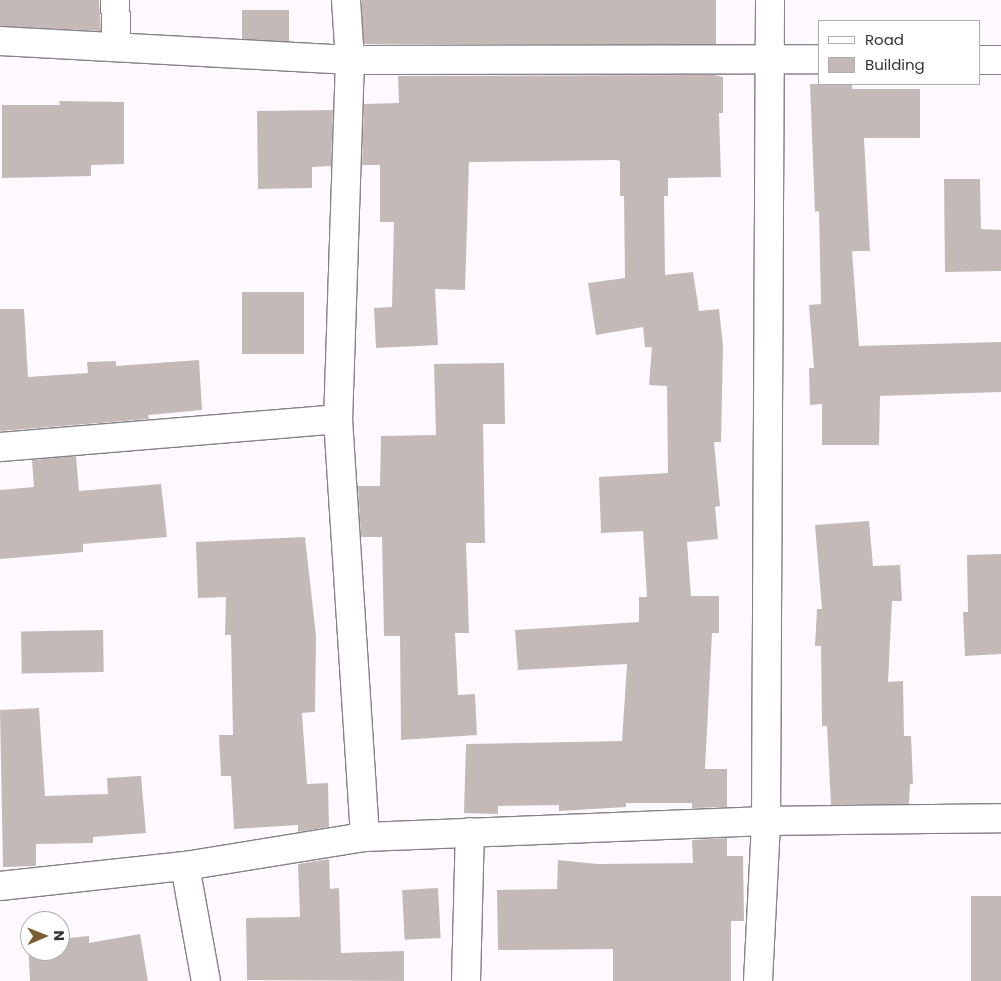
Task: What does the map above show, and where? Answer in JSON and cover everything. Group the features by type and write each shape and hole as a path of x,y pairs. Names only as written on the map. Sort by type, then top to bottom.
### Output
{"street":[{"path":"115,0 117,47"},
{"path":"346,0 350,60 338,419 365,837"},
{"path":"758,981 766,821 772,58 770,0"},
{"path":"0,41 350,60 818,59"},
{"path":"981,60 1001,60"},
{"path":"0,447 338,419"},
{"path":"0,886 185,866 365,837 766,821 1001,818"},
{"path":"466,981 470,832"},
{"path":"185,866 206,981"}],"building":[{"path":"0,0 99,0 101,31 0,26"},
{"path":"362,0 716,0 716,44 362,44"},
{"path":"242,10 289,10 289,41 242,41"},
{"path":"714,75 723,77 723,113 719,113 721,177 668,178 668,196 664,196 665,275 693,272 699,311 719,309 723,346 721,442 714,442 720,506 715,507 718,539 687,542 691,596 719,596 719,633 712,633 705,769 727,769 727,807 692,808 692,803 626,803 626,807 559,811 559,805 498,806 498,814 464,813 466,744 622,741 627,664 518,670 515,630 639,622 639,597 647,597 643,531 601,533 599,477 668,473 667,386 649,385 652,347 645,347 643,327 596,335 588,283 625,278 624,196 620,196 620,161 616,160 469,162 465,290 435,289 438,345 376,348 374,308 392,307 394,222 380,222 380,165 362,165 364,104 399,103 398,76"},
{"path":"810,84 852,85 852,89 920,89 920,138 864,138 870,251 852,251 859,346 1001,342 1001,392 880,396 879,445 822,445 822,404 810,405 809,368 814,368 809,305 821,304 819,211 815,212"},
{"path":"59,101 124,102 124,164 91,165 91,176 2,178 2,105 60,105"},
{"path":"333,110 331,166 312,167 312,188 258,189 257,111"},
{"path":"944,179 980,179 981,229 1001,230 1001,271 945,272"},
{"path":"242,292 304,292 304,354 242,354"},
{"path":"0,309 24,309 28,377 88,373 87,362 116,361 116,366 199,360 202,410 148,415 149,419 0,431"},
{"path":"504,363 505,424 483,424 485,543 466,543 469,633 455,633 458,695 475,694 477,735 401,740 400,636 384,636 382,537 361,537 358,486 380,486 381,436 436,435 434,364"},
{"path":"76,456 79,491 161,484 167,537 83,544 83,552 0,559 0,490 34,487 32,460"},
{"path":"869,521 873,566 900,565 902,601 892,601 888,682 903,681 904,736 911,736 913,784 910,784 909,804 831,805 827,726 822,726 821,646 815,646 817,609 822,609 815,525"},
{"path":"305,537 316,636 315,712 302,713 307,784 328,783 329,827 298,832 298,825 234,829 231,776 221,776 219,735 233,735 231,635 225,635 226,597 198,598 196,542"},
{"path":"1001,554 1001,654 965,656 963,612 968,612 967,555"},
{"path":"103,630 104,672 22,673 21,631"},
{"path":"39,708 45,796 108,794 107,778 141,776 146,833 93,837 93,843 36,844 36,866 3,867 0,710"},
{"path":"727,838 727,856 743,856 744,921 731,921 731,981 613,981 613,949 498,950 497,890 557,889 558,860 598,864 693,863 692,840"},
{"path":"329,859 330,889 339,888 341,953 404,951 404,981 247,980 246,918 300,917 298,864"},
{"path":"438,888 441,938 405,940 402,890"},
{"path":"971,896 1001,896 1001,981 971,981"},
{"path":"140,934 148,981 30,981 29,961 70,961 70,938 89,936 89,943"}]}
